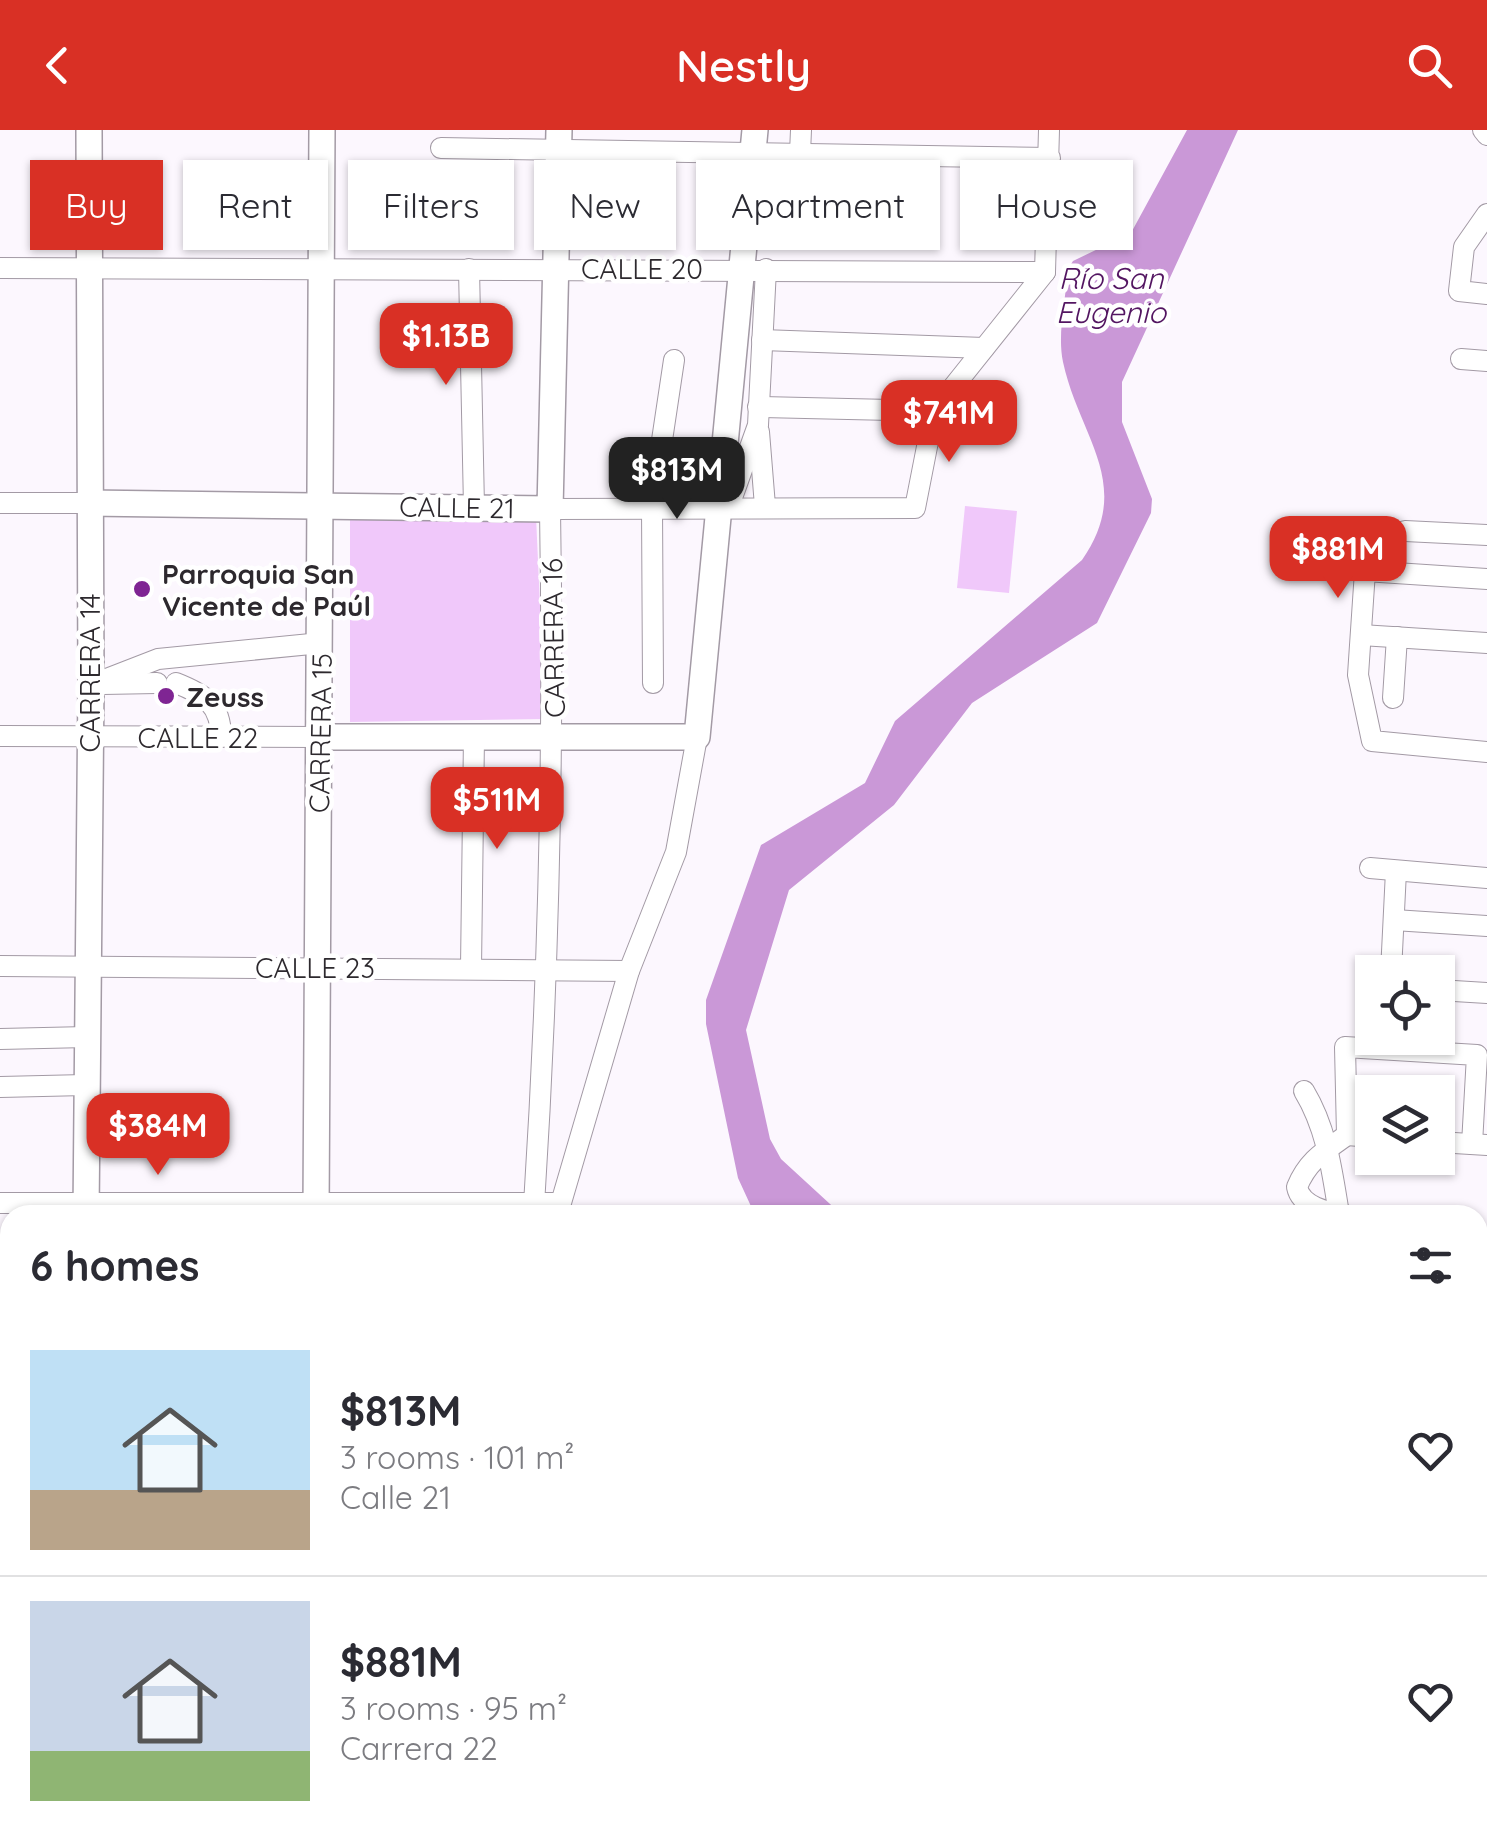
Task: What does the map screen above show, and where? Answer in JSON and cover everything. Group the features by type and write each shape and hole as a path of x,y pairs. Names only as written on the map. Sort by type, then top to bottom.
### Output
{"main road":[{"name":"CARRERA 14","path":"86,1205 91,685 90,130"},
{"name":"CARRERA 15","path":"316,1205 322,130"},
{"name":"CARRERA 16","path":"550,509 559,141"},
{"path":"697,737 755,269 754,142"},
{"name":"CALLE 21","path":"88,503 550,509"},
{"name":"CALLE 22","path":"320,737 697,737"}],"street":[{"path":"800,153 802,130"},
{"path":"758,416 934,412 1044,272 1049,130"},
{"path":"441,148 559,141 754,142 800,153 1050,158"},
{"path":"1487,214 1464,246 1459,291 1487,294"},
{"name":"CALLE 20","path":"0,268 1044,272"},
{"path":"469,268 474,507"},
{"path":"755,269 762,340 758,416 765,506"},
{"path":"762,340 984,348"},
{"path":"1461,359 1487,361"},
{"path":"653,683 652,508 674,360"},
{"name":"CALLE 21","path":"550,509 915,508 934,412"},
{"path":"725,506 758,416"},
{"name":"CALLE 21","path":"0,504 88,503"},
{"name":"CARRERA 16","path":"534,1205 549,968 554,736 550,509"},
{"path":"1405,531 1487,535"},
{"path":"1487,579 1365,571 1358,675 1372,741 1487,752"},
{"path":"1360,635 1487,644"},
{"path":"1393,698 1397,637"},
{"path":"91,685 158,659 321,643"},
{"path":"91,685 166,683 213,703 221,717 221,737"},
{"name":"CALLE 22","path":"0,736 320,737"},
{"path":"471,968 474,736"},
{"path":"559,1205 630,971 676,852 697,737"},
{"path":"1370,868 1487,878"},
{"path":"1392,955 1396,871"},
{"path":"1394,920 1487,926"},
{"name":"CALLE 23","path":"0,966 630,971"},
{"path":"1455,991 1487,993"},
{"path":"0,1039 86,1037"},
{"path":"1347,1135 1345,1047 1478,1054 1479,1145"},
{"path":"0,1087 85,1085"},
{"path":"1304,1091 1318,1113 1340,1205"},
{"path":"1313,1205 1297,1193 1304,1170 1328,1147 1347,1135 1355,1136"},
{"path":"0,1203 34,1205"}],"shaded area":[{"path":"965,506 1017,511 1009,593 957,588"},
{"path":"536,516 545,719 350,722 350,519"}],"water":[{"name":"Río San Eugenio","path":"1187,130 1238,130 1122,382 1122,422 1152,499 1151,513 1097,623 972,703 894,805 789,890 746,1030 770,1139 781,1159 831,1205 750,1205 738,1178 706,1024 706,1000 761,845 865,783 895,721 1082,560 1097,533 1104,508 1103,484 1061,351 1068,269 1073,261 1096,250 1133,250 1133,229"}],"place":[{"name":"Parroquia San Vicente de Paúl","path":"142,589"},
{"name":"Zeuss","path":"166,696"}]}
